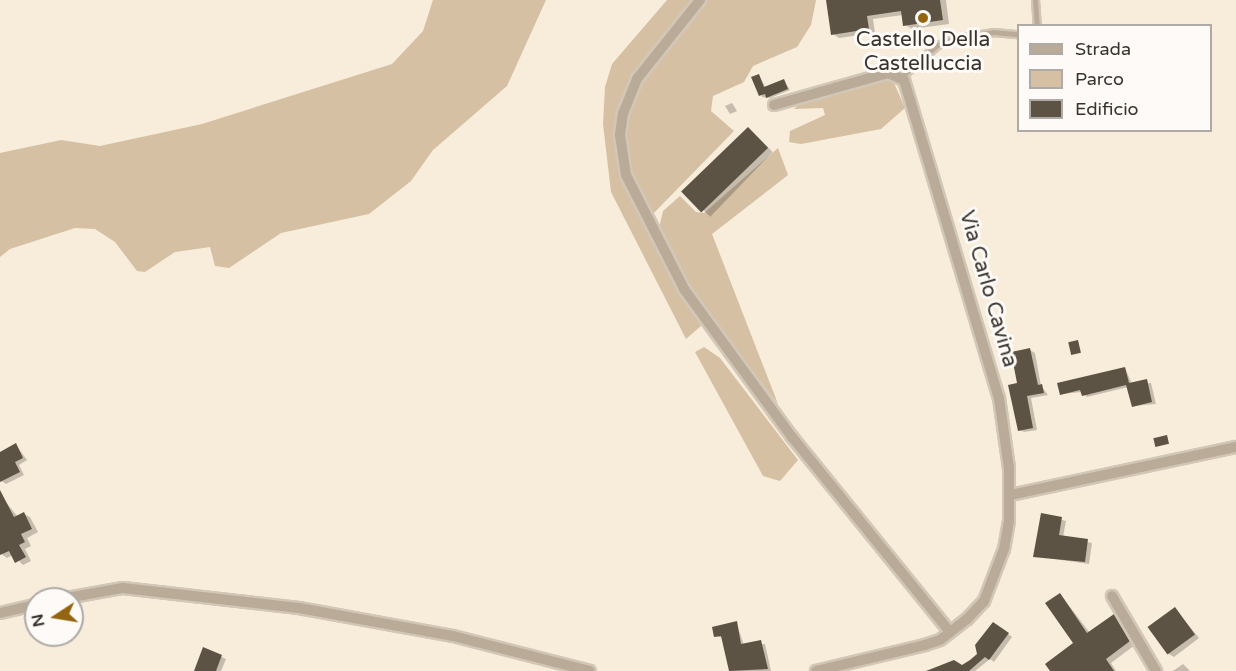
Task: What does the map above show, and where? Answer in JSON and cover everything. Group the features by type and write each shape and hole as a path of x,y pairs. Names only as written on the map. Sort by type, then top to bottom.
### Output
{"street":[{"path":"700,0 637,80 627,105 621,135 626,175 684,289 792,437 950,632"},
{"path":"774,105 885,74 902,77"},
{"name":"Via Carlo Cavina","path":"816,671 926,645 950,632 984,601 996,575 1009,521 1010,495 999,398 902,77"},
{"path":"1010,495 1236,447"},
{"path":"84,595 123,588 298,608 453,636 590,671"},
{"path":"1112,596 1156,671"},
{"path":"0,613 24,608"}],"lane":[{"path":"1035,0 1037,24"},
{"path":"902,77 937,45 956,38 993,32 1017,34"}],"green space":[{"path":"433,0 546,0 507,86 433,150 411,181 369,214 281,233 229,268 215,266 210,247 175,252 145,272 137,271 115,242 95,229 75,228 10,249 0,257 0,153 61,140 100,146 202,124 392,64 423,31"},
{"path":"667,0 816,0 811,25 797,47 753,66 744,82 713,96 711,111 734,131 649,218 653,239 701,326 686,339 611,192 603,124 605,87 612,64"},
{"path":"886,80 894,83 905,108 881,129 801,144 789,142 790,131 825,115 823,108 794,109 800,103"},
{"path":"778,148 788,175 712,234 778,404 697,302 659,228 663,211 680,196 696,212 704,213"},
{"path":"704,347 720,358 798,460 780,481 763,476 695,352"}],"building":[{"name":"Castello Della Castelluccia","path":"826,0 940,0 943,20 903,26 901,11 867,16 869,29 831,35"},
{"path":"759,74 764,87 784,79 788,89 766,98 765,94 759,96 751,77"},
{"path":"748,127 768,148 701,212 681,192"},
{"path":"1078,340 1081,353 1071,355 1068,342"},
{"path":"1030,348 1038,385 1042,384 1044,393 1027,396 1033,428 1018,431 1008,385 1017,383 1011,352"},
{"path":"1125,367 1129,383 1147,379 1152,402 1132,407 1126,385 1082,396 1080,390 1060,395 1057,383"},
{"path":"1167,435 1169,444 1155,447 1153,438"},
{"path":"16,443 23,458 15,462 20,472 0,482 0,452"},
{"path":"0,490 14,517 24,512 32,529 21,534 25,542 19,545 26,557 15,563 9,551 0,555"},
{"path":"1041,513 1062,517 1059,535 1088,539 1085,562 1033,557"},
{"path":"1060,593 1087,633 1114,614 1130,641 1106,659 1114,671 1050,671 1045,664 1073,643 1045,603"},
{"path":"1175,607 1195,635 1167,654 1147,627"},
{"path":"737,621 741,644 761,640 768,669 729,671 721,636 714,637 712,627"},
{"path":"993,622 1009,633 989,660 985,657 969,671 926,671 954,660 962,665 970,660 977,654 975,645"},
{"path":"203,647 222,655 216,671 194,671"}],"place":[{"name":"Castello Della Castelluccia","path":"923,18"}]}
